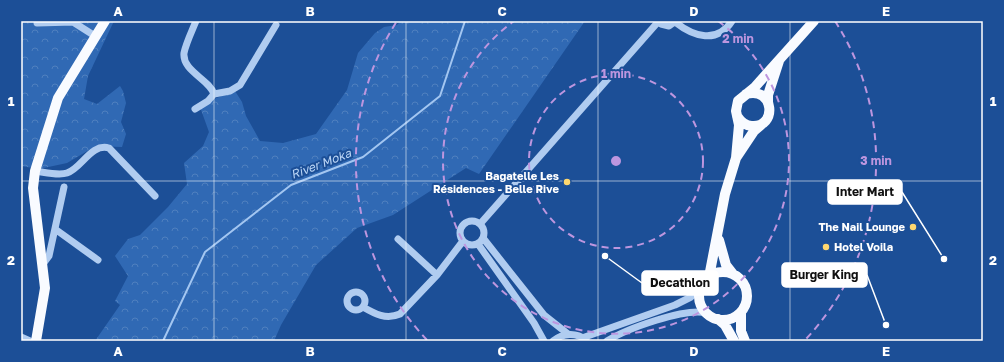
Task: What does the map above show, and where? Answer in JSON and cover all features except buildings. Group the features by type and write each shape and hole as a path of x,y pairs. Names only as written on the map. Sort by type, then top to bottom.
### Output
{"main road":[{"path":"36,341 45,288 33,188 35,170 58,98 104,21"},
{"path":"734,341 725,325 707,313 700,301 701,288 709,277 725,194 736,158 739,125 736,111 738,101 754,88 780,57 814,21"},
{"path":"736,158 754,131 769,115 768,95 780,57"},
{"path":"746,94 751,92 761,95 768,102"},
{"path":"737,116 740,121 750,126 761,124"},
{"path":"717,232 723,256 733,274 743,282 747,294 745,306 741,312 730,318 718,319"},
{"path":"709,277 721,272 733,274"},
{"path":"741,312 741,331 745,341"}],"street":[{"path":"196,21 184,53 185,59 188,66 212,87 214,94"},
{"path":"480,224 658,21 668,26 676,22 687,31 704,37 719,33 726,29 732,21"},
{"path":"37,23 73,22 95,36"},
{"path":"195,109 208,101 214,94 230,91 240,85 276,25"},
{"path":"35,170 66,173 94,151 104,147 109,148 155,196"},
{"path":"43,264 49,256 64,187"},
{"path":"473,222 480,224 484,231 480,241 470,245 463,241 460,234 466,224 473,222"},
{"path":"55,230 98,260"},
{"path":"398,239 437,275"},
{"path":"363,307 383,316 393,317 400,314 437,275 463,241"},
{"path":"480,241 544,315 568,334 585,339 675,305 691,297 701,288"},
{"path":"480,241 534,323 544,341"},
{"path":"607,341 626,332 660,320 692,311 707,313"},
{"path":"553,341 568,334"},
{"path":"21,337 30,341"}],"green space":[{"path":"21,21 114,21 88,76 84,99 97,104 120,86 126,103 121,122 126,134 122,147 96,146 67,163 39,169 21,166"},
{"path":"401,21 585,21 479,174 466,168 393,215 357,228 316,265 281,325 274,341 95,341 120,305 115,301 128,276 115,256 128,239 140,235 168,207 187,184 184,163 203,146 209,132 200,107 211,100 235,91 242,102 246,116 260,141 283,143 316,134 347,90 358,53 375,33 384,27 397,25"}],"waterway":[{"name":"River Moka","path":"163,341 205,252 291,185 363,157 440,96 465,21"}],"place":[{"name":"Bagatelle Les Résidences - Belle Rive","path":"567,182"},
{"name":"The Nail Lounge","path":"913,227"},
{"name":"Hotel Voila","path":"826,247"},
{"name":"Decathlon","path":"605,256"},
{"name":"Inter Mart","path":"944,259"},
{"name":"Burger King","path":"886,325"}]}
